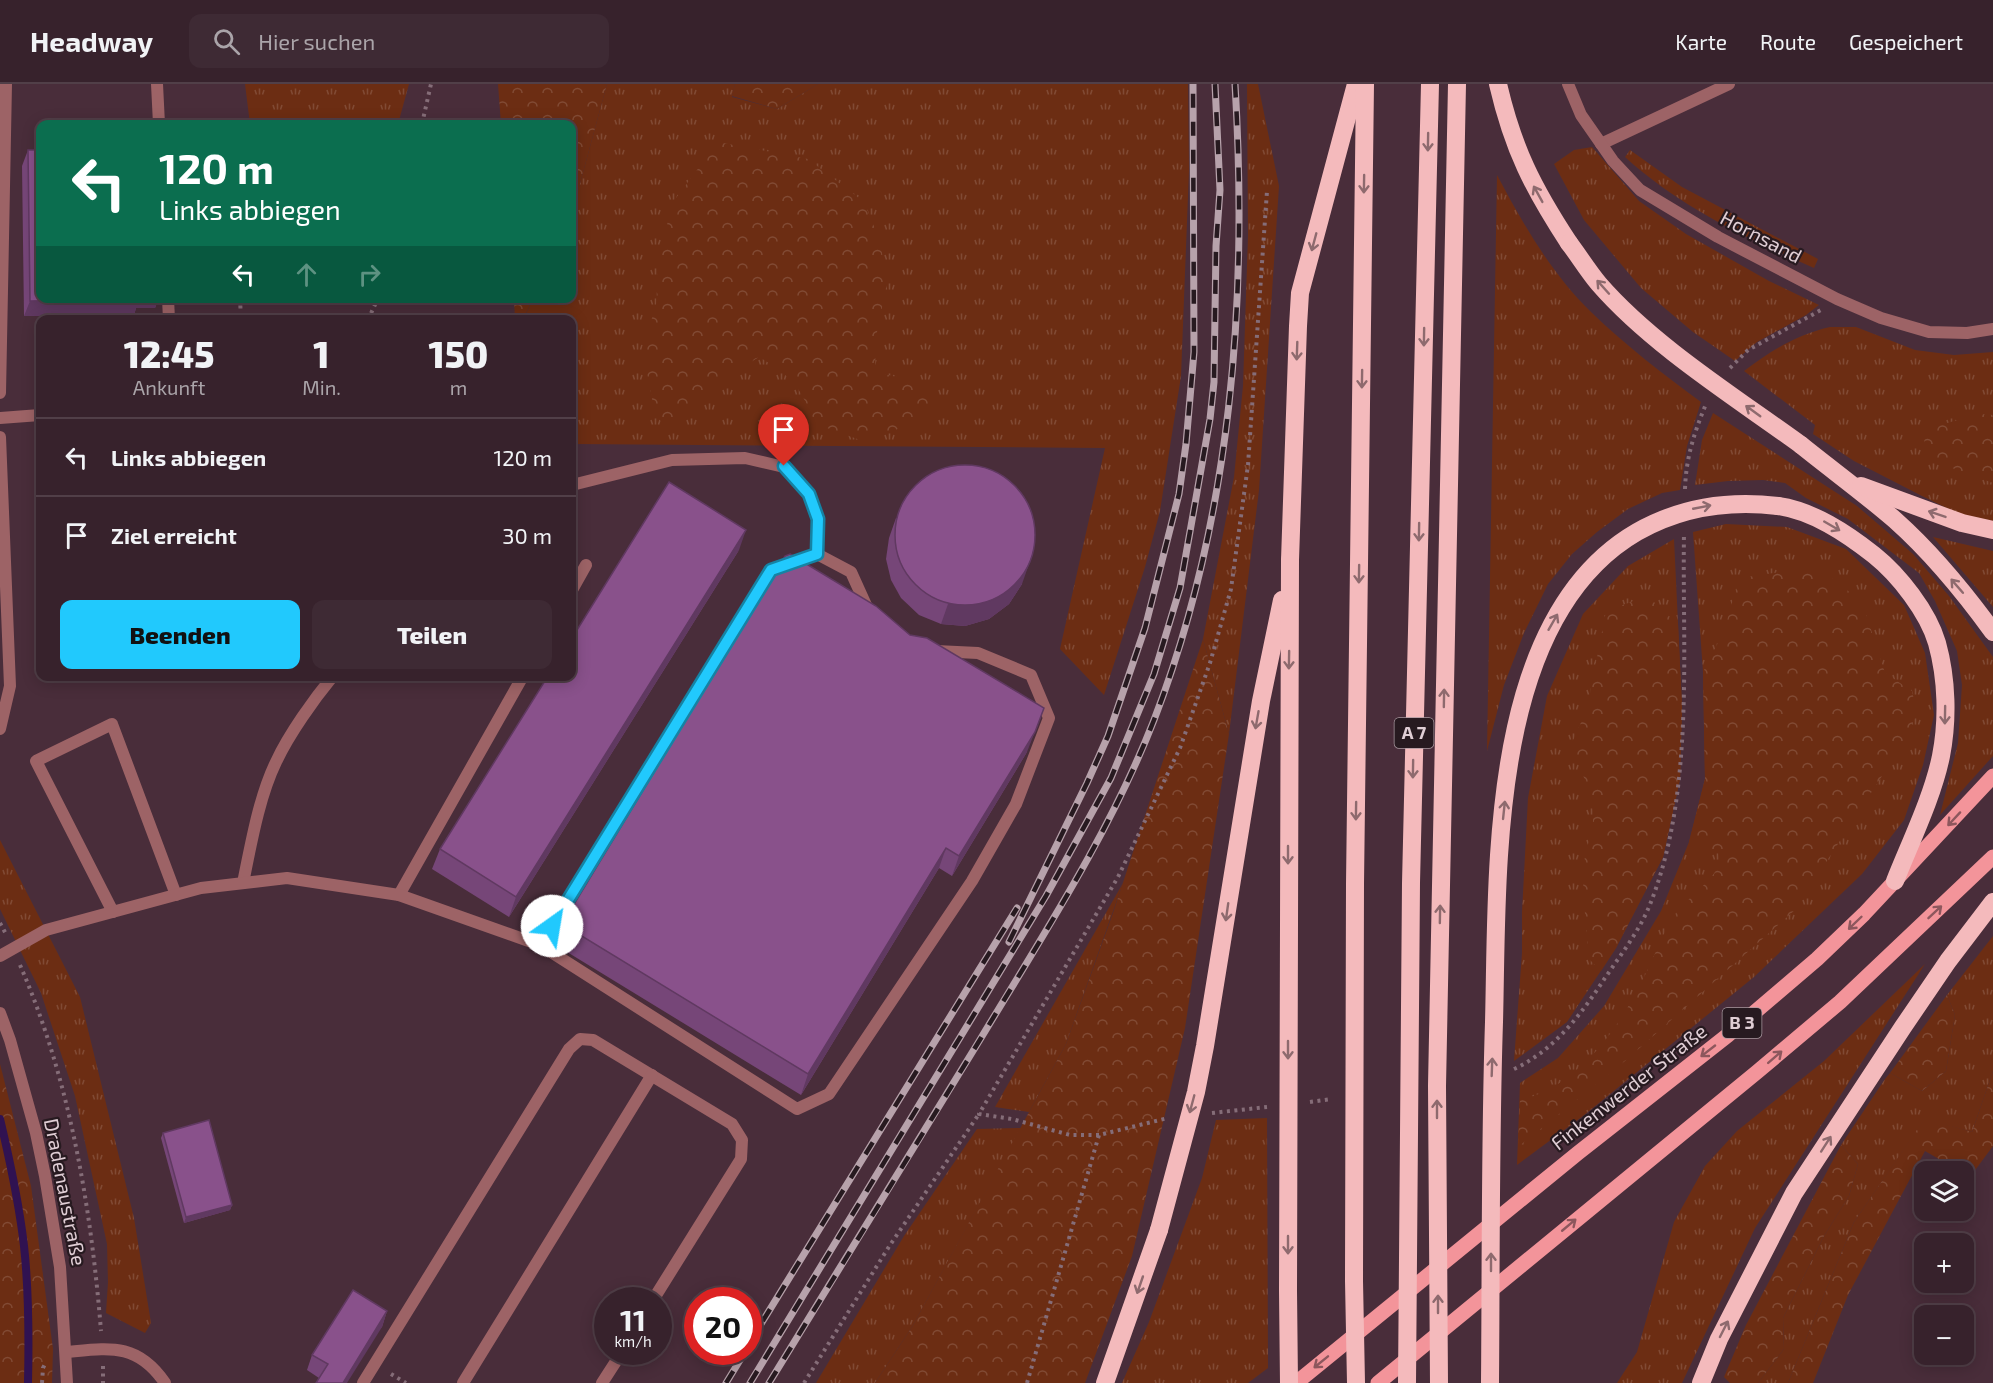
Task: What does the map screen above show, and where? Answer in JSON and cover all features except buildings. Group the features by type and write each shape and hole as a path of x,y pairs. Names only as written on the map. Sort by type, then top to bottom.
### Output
{"highway":[{"path":"1289,1383 1290,560 1298,327 1300,292 1356,84"},
{"path":"1356,1383 1355,884 1365,84"},
{"name":"A 7","path":"1407,1383 1411,871 1430,84"},
{"name":"A 7","path":"1438,1383 1437,1074 1457,84"},
{"path":"1498,84 1512,136 1529,177 1556,224 1599,283 1664,344 1801,445 1894,520 1922,546 1972,603 1993,632"},
{"path":"1845,480 1951,519 1993,530"},
{"path":"1490,1383 1491,1130 1498,868 1508,770 1528,679 1546,635 1569,594 1597,561 1624,539 1659,521 1691,510 1740,503 1778,506 1808,514 1835,528 1885,564 1902,582 1914,598 1937,642 1946,717 1940,758 1933,783 1895,881"},
{"path":"1105,1383 1159,1230 1196,1092 1259,712 1290,560"},
{"path":"1701,1383 1719,1339 1794,1194 1903,1027 1948,961 1993,902"}],"main road":[{"name":"Finkenwerder Straße","path":"1296,1383 1728,1035 1817,959 1895,881 1993,776"},
{"name":"B 3","path":"1378,1383 1840,1002 1993,857"}],"street":[{"path":"0,393 6,84"},
{"path":"157,84 159,120"},
{"name":"Hornsand","path":"1569,84 1581,114 1601,144 1613,161 1640,190 1718,237 1837,300 1881,318 1929,332 1967,333 1993,329"},
{"path":"1601,144 1729,84"},
{"path":"0,418 36,415"},
{"path":"0,437 10,686 0,729"},
{"path":"576,484 672,460 745,459 784,466 809,494 818,519 817,554"},
{"path":"540,945 771,570 817,554 851,572 873,620 882,627"},
{"path":"576,583 586,566"},
{"path":"0,956 46,930 201,888 287,878 399,895 540,945 797,1110 828,1094 972,881 1016,804 1049,718 1031,675 978,653 920,650"},
{"path":"243,883 255,825 276,762 316,696 329,681"},
{"path":"399,895 520,681"},
{"path":"113,912 36,761 112,724 176,895"},
{"name":"Dradenaustraße","path":"0,1013 10,1040 36,1133 45,1176 60,1267 67,1383"},
{"path":"363,1383 569,1049 580,1040 593,1040 732,1124 742,1140 741,1159 661,1287"},
{"path":"463,1383 652,1075"},
{"path":"66,1352 124,1350 140,1358 157,1372 165,1383"},
{"path":"602,1383 614,1365"}],"path":[{"path":"423,120 431,84"},
{"path":"804,1383 890,1245 980,1114 1118,877 1180,748 1210,663 1230,589 1248,465 1267,191"},
{"path":"0,923 27,981 56,1065 73,1131 96,1273 103,1383"},
{"path":"980,1114 1012,1119 1070,1135 1099,1135"}],"green space":[{"path":"245,84 409,84 399,120 250,120"},
{"path":"498,84 607,84 576,198 576,120 501,120"},
{"path":"607,84 735,84 732,97 777,109 818,84 1188,84 1189,170 1181,376 1160,511 1145,567 1104,695 1060,649 1105,448 576,444 576,315 525,315 531,303 576,303 576,198"},
{"path":"735,84 818,84 777,109 732,96"},
{"path":"1247,84 1258,84 1279,186 1259,490 1229,734 1203,639 1234,477 1243,386 1248,236"},
{"path":"718,142 808,159 864,202 880,241 887,283 876,337 875,372 919,382 939,396 929,420 860,440 816,424 795,384 759,357 724,379 665,429 654,409 642,348 656,306 659,255 673,202"},
{"path":"1592,147 1639,201 1686,234 1769,281 1819,305 1806,315 1757,342 1735,361 1693,332 1641,288 1584,220 1554,164 1574,150"},
{"path":"1630,150 1682,187 1818,259 1814,268 1739,233 1691,206 1646,175 1625,157"},
{"path":"1497,175 1539,247 1577,297 1631,348 1701,402 1687,446 1680,490 1662,493 1628,509 1572,554 1548,584 1524,633 1504,685 1487,751"},
{"path":"514,303 531,303 525,315 515,315"},
{"path":"1830,327 1856,327 1915,350 1954,355 1993,352 1993,521 1961,515 1854,461 1813,434 1815,425 1744,371 1785,344 1806,334"},
{"path":"1713,413 1857,506 1913,554 1949,596 1993,657 1993,756 1940,815 1958,743 1962,685 1957,651 1935,601 1919,573 1848,519 1806,498 1785,483 1763,480 1695,485 1702,440"},
{"path":"1980,414 1993,415 1993,483 1941,464 1924,449 1925,429"},
{"path":"1726,524 1787,527 1846,549 1904,605 1925,653 1934,715 1923,765 1904,820 1862,874 1754,977 1583,1116 1517,1165 1520,1083 1558,1058 1604,1006 1661,911 1689,842 1705,779 1703,672 1693,532"},
{"path":"1933,537 1993,551 1993,607"},
{"path":"1674,539 1682,707 1680,779 1663,857 1616,948 1567,1022 1514,1061 1522,953 1528,798 1547,696 1583,614 1628,566"},
{"path":"1813,567 1844,586 1865,611 1885,673 1912,691 1917,714 1895,756 1795,910 1625,1061 1518,1147 1520,1100 1540,1094 1558,1084 1574,1072 1603,1043 1637,991 1674,916 1705,884 1719,864 1718,850 1702,850 1689,842 1705,779 1703,672 1724,631 1737,585 1747,577"},
{"path":"1645,597 1657,604 1678,625 1682,707 1680,779 1663,857 1616,948 1601,971 1588,958 1583,889 1585,858 1593,824 1592,803 1571,745 1587,709 1606,611"},
{"path":"1203,639 1229,734 1185,1028 1132,1256 1085,1383 875,1383 912,1327 1066,1044 1113,913"},
{"path":"0,840 80,997 134,1218 151,1323 145,1333 106,1313 107,1244 75,1096 41,993 0,909"},
{"path":"1123,883 1066,1044 1029,1112 995,1107"},
{"path":"1993,936 1993,1071 1972,1132 1925,1119 1854,1222 1788,1383 1758,1383 1784,1349 1783,1318 1824,1236 1849,1196 1858,1164 1841,1145 1890,1073 1922,1091 1946,1071 1955,1015 1947,995"},
{"path":"1925,964 1755,1228 1682,1383 1617,1383 1637,1352 1674,1222 1705,1166 1737,1131 1824,1061"},
{"path":"1947,995 1955,1015 1946,1071 1922,1091 1890,1073"},
{"path":"0,1064 31,1186 53,1349 52,1383 0,1383"},
{"path":"1993,1071 1993,1146 1974,1172 1974,1161 1942,1161 1925,1151 1920,1161 1914,1161 1914,1172 1848,1295 1813,1383 1788,1383 1854,1222 1925,1118 1972,1132"},
{"path":"1267,1118 1268,1368 1248,1383 1122,1383 1149,1322 1202,1178 1216,1120"},
{"path":"1021,1128 912,1327 875,1383 816,1383 904,1236 977,1129"},
{"path":"1841,1145 1858,1164 1849,1196 1824,1236 1783,1318 1784,1349 1758,1383 1730,1383 1724,1377 1746,1325"}],"waterway":[{"path":"0,1119 14,1182 24,1246 28,1314 28,1383"}],"railway":[{"path":"1009,942 1108,736 1145,628 1179,494 1194,352 1193,84"},
{"path":"750,1383 1046,896 1111,778 1154,674 1180,588 1210,419 1214,382 1216,246 1220,190 1215,84"},
{"path":"769,1383 1074,883 1117,803 1154,720 1180,643 1201,566 1217,487 1229,407 1236,326 1239,246 1235,84"},
{"path":"762,1322 1017,908"},
{"path":"726,1383 737,1365"}],"route":[{"path":"552,926 771,570 817,554 818,519 809,494 784,466"}]}
